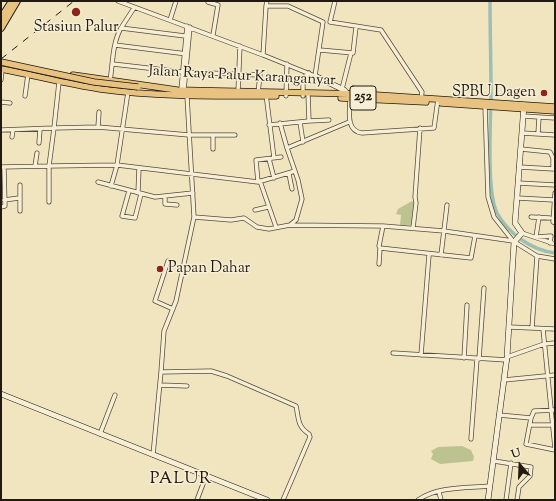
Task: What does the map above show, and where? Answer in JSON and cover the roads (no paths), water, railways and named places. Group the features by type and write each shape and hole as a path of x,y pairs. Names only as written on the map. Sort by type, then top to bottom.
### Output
{"highway":[{"path":"1,18 11,2"},
{"path":"1,28 11,2"}],"main road":[{"name":"Jalan Raya Palur Karanganyar","path":"1,65 23,64 173,92 187,96 238,94 349,96 494,105 524,110 555,111"},
{"path":"21,72 19,70 23,64"},
{"name":"Jalan Raya Palur Karanganyar","path":"1,65 59,82 128,92 173,92 182,90 238,94"},
{"path":"1,65 90,84 173,92"},
{"name":"Jalan Raya Palur Karanganyar","path":"524,110 555,107"}],"street":[{"path":"118,1 213,35 287,64 342,89 349,96 349,122 356,131 362,133 434,127 437,101"},
{"path":"170,20 176,1"},
{"path":"288,1 288,6"},
{"path":"335,1 330,22 381,30 422,92 420,100"},
{"path":"208,2 218,5 213,35"},
{"path":"263,55 266,3 288,6 323,22 315,76"},
{"path":"110,81 116,36 134,8"},
{"path":"185,54 185,36 188,27"},
{"path":"182,90 188,27"},
{"path":"342,89 351,53 354,52 356,27"},
{"path":"121,28 185,36"},
{"path":"115,45 185,54"},
{"path":"238,94 240,46"},
{"path":"320,50 351,53"},
{"path":"113,64 184,72 260,75 258,94"},
{"path":"286,95 287,64"},
{"path":"1,65 1,80"},
{"path":"309,73 303,78 309,121"},
{"path":"25,96 28,74"},
{"path":"49,202 49,166 59,82"},
{"path":"111,186 117,165 121,128 128,92"},
{"path":"266,94 274,158"},
{"path":"154,455 164,331 173,309 185,265 194,217 187,96"},
{"path":"1,102 10,103"},
{"path":"486,105 488,197 494,217 514,241 537,256 555,258"},
{"path":"550,243 551,236 536,237 521,233 515,223 524,110 540,117 555,118"},
{"path":"98,127 99,112"},
{"path":"538,134 540,117"},
{"path":"269,125 329,120"},
{"path":"300,122 303,142"},
{"path":"287,148 349,122"},
{"path":"280,124 302,200 298,208 296,220 290,225"},
{"path":"1,130 98,127 190,135 235,135"},
{"path":"413,228 416,203 415,197 420,128"},
{"path":"39,143 40,129"},
{"path":"12,137 13,130"},
{"path":"522,133 555,135"},
{"path":"213,135 213,149"},
{"path":"519,167 554,169 553,158 550,152 521,149"},
{"path":"35,166 37,153"},
{"path":"276,227 259,181 256,160 281,158"},
{"path":"269,159 274,178"},
{"path":"1,207 5,207 2,192 2,167 117,165 259,181 295,172"},
{"path":"129,191 122,216 135,218 140,194 139,168"},
{"path":"289,174 292,189"},
{"path":"98,182 140,194 155,196 193,193"},
{"path":"518,183 555,185"},
{"path":"20,185 20,211"},
{"path":"555,193 553,222 555,224"},
{"path":"165,196 165,204 177,205"},
{"path":"4,200 19,198"},
{"path":"517,198 554,200"},
{"path":"441,255 447,205"},
{"path":"255,210 268,207"},
{"path":"194,217 231,220 244,218 258,227 272,229 290,225 383,226 444,231 514,241"},
{"path":"531,217 550,218"},
{"path":"536,237 538,217"},
{"path":"379,264 379,246 383,226"},
{"path":"488,500 507,359 514,241 521,233"},
{"path":"380,248 428,255 472,258 474,236"},
{"path":"536,237 555,244"},
{"path":"421,355 428,255"},
{"path":"532,328 537,256"},
{"path":"168,261 155,301 173,309"},
{"path":"471,438 484,288"},
{"path":"464,358 467,305"},
{"path":"509,328 555,329"},
{"path":"543,329 553,410 555,449 526,444 533,412 553,410"},
{"path":"393,353 478,359 507,359 544,344 555,343"},
{"path":"161,372 211,371 227,376 296,406 299,424 310,437 283,500"},
{"path":"504,380 555,375"},
{"path":"160,385 187,386"},
{"path":"1,394 267,500"},
{"path":"100,434 115,395"},
{"path":"499,415 531,418"},
{"path":"530,425 553,425"},
{"path":"494,461 529,466 531,468 530,476 519,488 517,500"},
{"path":"506,500 511,463"},
{"path":"197,500 206,476"},
{"path":"418,500 452,489 490,486"},
{"path":"439,492 441,500"}],"waterway":[{"path":"490,1 490,172 494,203 497,213 502,221 514,234 529,245 555,253"}],"railway":[{"path":"1,59 74,1"}],"place":[{"name":"Stasiun Palur","path":"76,12"},
{"name":"SPBU Dagen","path":"544,93"},
{"name":"Papan Dahar","path":"160,269"}],"district":[{"name":"PALUR","path":"181,480"}]}
